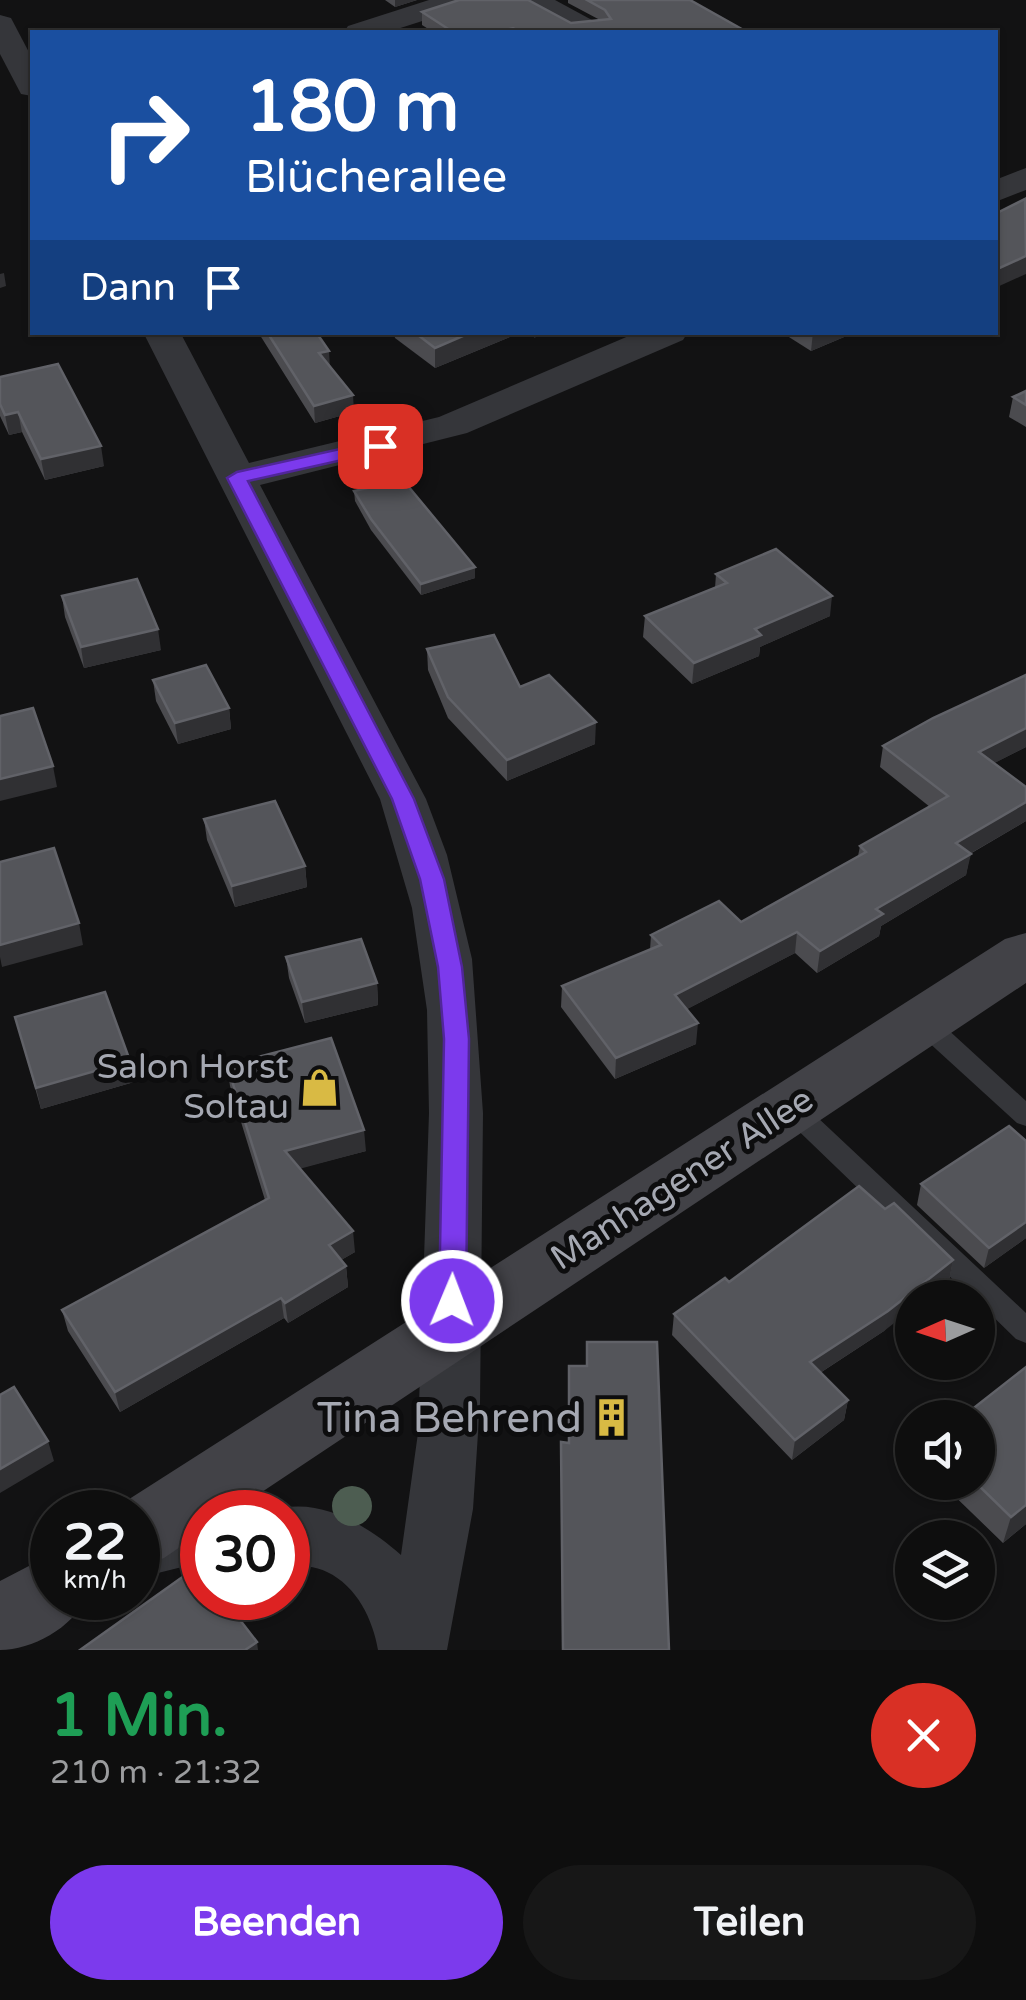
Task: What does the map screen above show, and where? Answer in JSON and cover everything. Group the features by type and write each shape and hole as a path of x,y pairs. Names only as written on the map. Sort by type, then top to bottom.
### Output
{"main road":[{"name":"Manhagener Allee","path":"160,1520 1026,954"},
{"path":"0,1624 30,1604"}],"street":[{"path":"365,30 460,0"},
{"path":"534,0 588,30"},
{"path":"0,24 30,82"},
{"path":"998,191 1026,178"},
{"path":"163,335 403,799 432,879 450,967 458,1064 447,1466 413,1650"},
{"path":"237,478 380,446 453,424 663,335"},
{"path":"310,1539 345,1546 378,1576 403,1606 413,1650"}],"lane":[{"path":"923,1022 1026,1116"},
{"path":"791,1108 1026,1330"}],"building":[{"path":"459,0 528,0 571,23 611,19 605,10 587,0 690,0 743,30 450,30 422,12"},
{"path":"1025,199 1026,256 998,269 998,212"},
{"path":"269,335 318,335 329,351 319,353 353,395 314,406"},
{"path":"418,335 465,335 435,348"},
{"path":"58,364 101,446 41,459 18,412 5,415 0,404 0,377"},
{"path":"1026,391 1026,405 1013,397"},
{"path":"403,480 475,567 421,584 354,491"},
{"path":"776,549 832,596 755,629 761,635 694,663 645,616 727,583 716,574"},
{"path":"137,579 158,629 81,647 62,596"},
{"path":"494,635 520,687 549,675 596,722 507,760 448,697 427,649"},
{"path":"206,665 229,708 175,723 153,680"},
{"path":"1026,675 1026,728 979,752 1026,787 1026,802 956,843 971,854 876,909 883,914 820,951 797,932 675,995 698,1023 616,1058 562,986 661,945 651,935 719,901 741,922 866,852 860,846 948,796 883,746"},
{"path":"33,708 53,766 0,779 0,716"},
{"path":"275,801 305,866 232,886 204,819"},
{"path":"54,848 79,923 0,945 0,862"},
{"path":"361,939 377,983 302,1002 286,957"},
{"path":"105,992 130,1061 36,1088 15,1017"},
{"path":"331,1038 364,1130 285,1151 353,1231 329,1245 346,1266 285,1303 281,1298 115,1392 62,1310 269,1198 227,1065"},
{"path":"1009,1126 1026,1141 1026,1222 989,1248 921,1184"},
{"path":"859,1186 885,1209 894,1203 953,1260 928,1280 895,1280 895,1306 810,1362 848,1400 795,1440 674,1314 725,1278 729,1282"},
{"path":"587,1342 657,1342 669,1650 563,1650 561,1442 569,1443 569,1366 587,1366"},
{"path":"1026,1367 1026,1505 1011,1517 994,1500 995,1400 984,1400"},
{"path":"14,1387 48,1441 0,1469 0,1395"},
{"path":"180,1579 180,1620 240,1620 257,1642 245,1650 80,1650 122,1620 160,1620 160,1593"}],"place":[{"name":"Salon Horst Soltau","path":"319,1087"},
{"name":"Tina Behrend","path":"612,1418"}],"route":[{"path":"380,446 237,478 403,799 432,879 456,1014 452,1301"}]}
